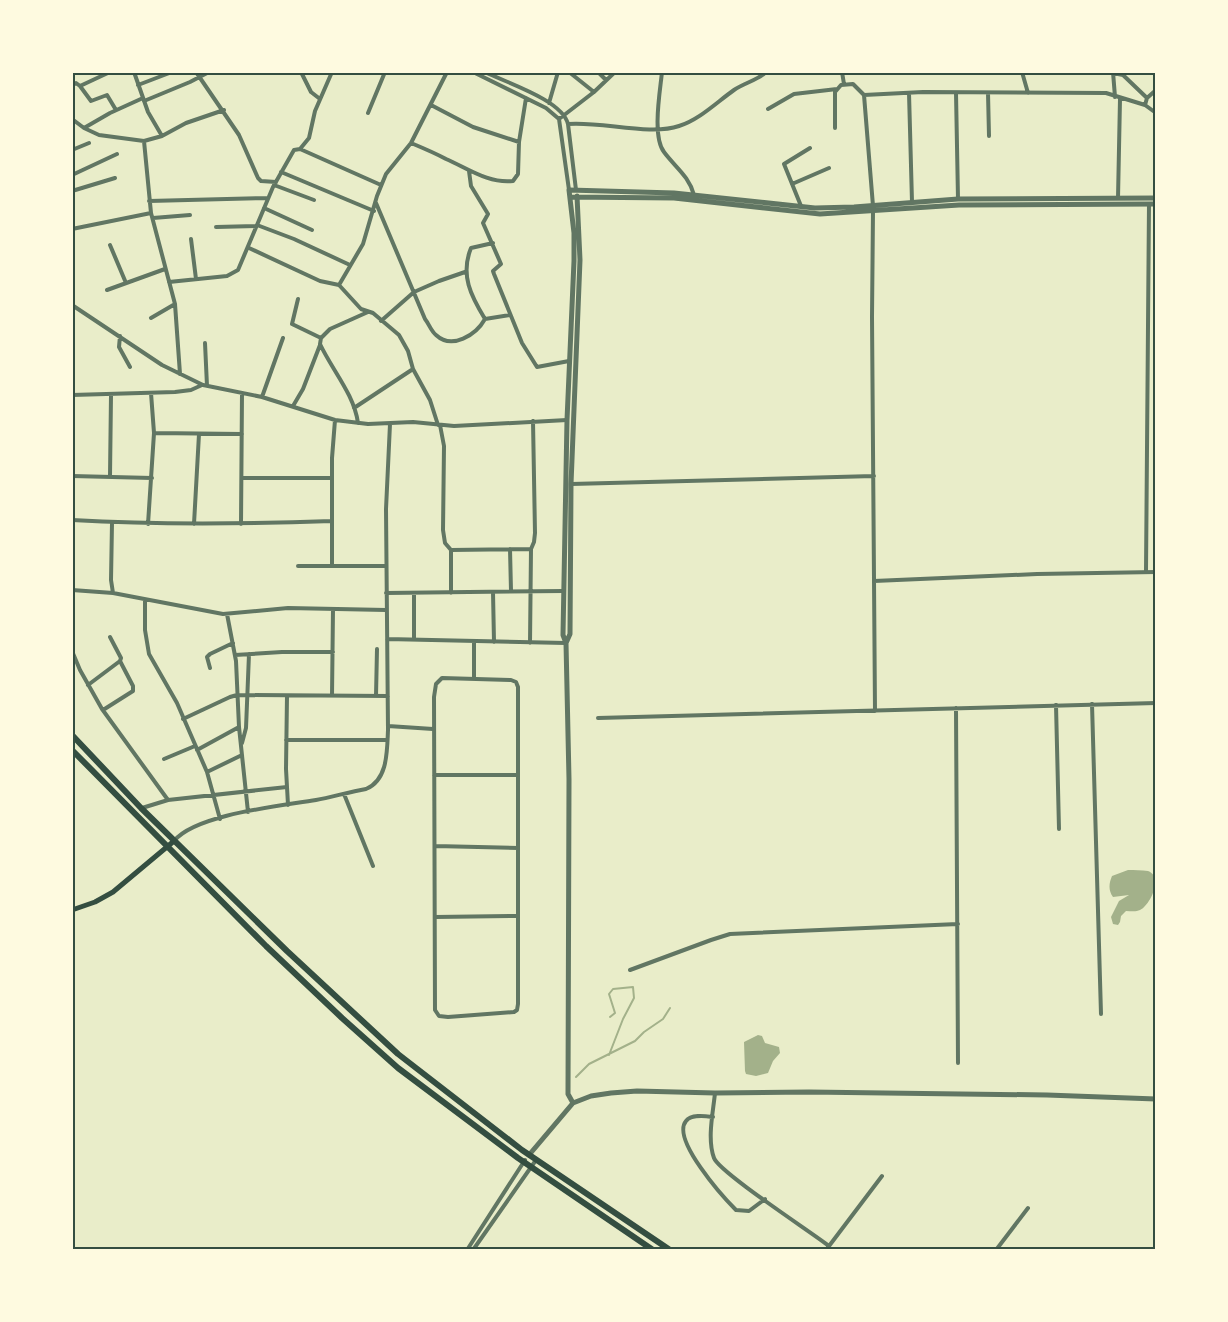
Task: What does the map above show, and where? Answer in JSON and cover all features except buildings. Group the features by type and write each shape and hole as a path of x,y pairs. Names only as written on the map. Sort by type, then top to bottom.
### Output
{"main road":[{"path":"72,735 174,841 366,1026 423,1076 520,1149 670,1250"},
{"path":"72,750 266,946 361,1036 447,1106 531,1168 653,1250"},
{"path":"72,910 95,902 113,892 174,841"},
{"path":"608,1220 614,1212"}],"street":[{"path":"80,86 110,72"},
{"path":"134,72 143,100 162,136"},
{"path":"138,86 172,72"},
{"path":"196,72 209,93 224,110 247,149 258,178 314,200"},
{"path":"84,128 116,110 200,78 208,72"},
{"path":"301,72 311,92 320,99"},
{"path":"300,149 309,138 320,99 332,72"},
{"path":"368,112 385,72"},
{"path":"339,285 363,244 381,185 393,164 411,143 447,72"},
{"path":"466,1250 519,1159 529,1155 570,1098 569,779 566,643 563,635 567,420 574,233 559,119 546,108 473,72"},
{"path":"485,72 495,74 549,104 564,116 568,124 576,194 580,260 571,484 570,634 566,643"},
{"path":"549,104 558,72"},
{"path":"569,72 594,92"},
{"path":"598,72 606,80"},
{"path":"559,119 594,92 615,72"},
{"path":"662,72 658,130 663,149 687,178 694,195"},
{"path":"568,124 601,124 658,130 685,124 736,88 766,72"},
{"path":"842,72 844,84"},
{"path":"1022,72 1028,93"},
{"path":"1118,198 1118,98 1113,72 1123,75 1147,98"},
{"path":"72,85 76,83 80,86 91,101 107,95 116,110"},
{"path":"768,110 794,94 837,89 844,84 853,84 864,95 873,208 875,711"},
{"path":"835,128 837,89"},
{"path":"1145,105 1147,98 1156,90"},
{"path":"909,93 912,202"},
{"path":"956,93 958,200"},
{"path":"988,93 989,136"},
{"path":"864,95 1106,93 1145,105 1156,113"},
{"path":"411,143 469,171 499,180 513,181 518,174 519,142 526,98"},
{"path":"430,105 473,127 519,142"},
{"path":"72,119 99,135 144,141 162,136 186,123 224,110"},
{"path":"144,141 149,201 175,304 180,374"},
{"path":"72,150 89,143"},
{"path":"801,206 784,164 810,148"},
{"path":"170,282 236,273 249,248 275,183 294,150 300,149 381,185"},
{"path":"72,175 117,154"},
{"path":"792,184 829,168"},
{"path":"469,171 471,186 488,214 483,223 501,264 494,274 522,343 536,367 570,361"},
{"path":"281,172 374,211"},
{"path":"72,191 115,178"},
{"path":"569,194 694,195 815,208 1153,203 1146,572"},
{"path":"576,194 674,198 820,214 912,202 1156,198"},
{"path":"149,201 268,198"},
{"path":"375,202 434,333 442,339 453,342 466,338 478,329 485,319 510,315"},
{"path":"264,208 312,230"},
{"path":"72,229 152,216 190,215"},
{"path":"216,227 257,226 294,239 350,266"},
{"path":"191,239 196,279"},
{"path":"485,319 466,280 465,272 471,248 493,243"},
{"path":"110,245 126,283"},
{"path":"249,248 320,281 339,285 361,309 381,321 402,339 413,369 430,400 444,446 443,530 445,543 451,550 451,593"},
{"path":"107,290 165,269"},
{"path":"381,321 414,291 465,272"},
{"path":"298,299 291,324 321,338"},
{"path":"151,318 175,304"},
{"path":"72,305 162,365 205,386 262,397 335,420 358,423 413,422 439,425 567,420"},
{"path":"292,406 303,388 321,338 330,329 368,312"},
{"path":"120,336 119,347 130,367"},
{"path":"262,397 283,338"},
{"path":"205,344 205,386"},
{"path":"320,344 354,408 358,423"},
{"path":"354,408 413,369"},
{"path":"72,396 191,390 205,386"},
{"path":"148,524 154,433 151,393"},
{"path":"241,524 242,393"},
{"path":"110,476 111,395"},
{"path":"332,566 332,478 335,420"},
{"path":"530,643 531,549 535,533 533,421"},
{"path":"174,841 198,825 248,812 366,789 379,780 384,764 388,726 386,509 390,424"},
{"path":"154,433 243,434"},
{"path":"194,524 199,434"},
{"path":"72,476 152,478"},
{"path":"571,484 874,476"},
{"path":"243,478 332,478"},
{"path":"72,520 148,524 332,521"},
{"path":"112,523 111,580 113,593"},
{"path":"510,549 511,591"},
{"path":"451,550 531,549"},
{"path":"298,566 386,566"},
{"path":"874,581 1156,572"},
{"path":"72,590 113,593 226,614 288,608 386,610"},
{"path":"386,593 564,591"},
{"path":"493,592 495,642"},
{"path":"414,594 414,640"},
{"path":"145,600 145,630 149,654 170,688 207,772 220,819"},
{"path":"332,696 333,609"},
{"path":"226,614 235,655 239,727 248,812"},
{"path":"104,710 133,691 133,686 110,637"},
{"path":"387,639 566,643"},
{"path":"474,642 474,678"},
{"path":"210,668 207,657 233,643"},
{"path":"376,696 377,649"},
{"path":"72,651 88,685 104,710 168,800"},
{"path":"235,655 333,652"},
{"path":"241,746 246,728 249,654"},
{"path":"88,685 120,661"},
{"path":"442,678 474,678 512,680 517,683 517,1010 448,1017 439,1016 435,1010 434,697 437,681 442,678"},
{"path":"183,719 237,695 388,696"},
{"path":"287,696 288,805"},
{"path":"598,718 1156,703"},
{"path":"1092,704 1101,1014"},
{"path":"1056,705 1059,829"},
{"path":"956,708 958,1063"},
{"path":"388,726 433,729"},
{"path":"164,759 196,748 239,727"},
{"path":"286,740 387,740"},
{"path":"207,772 242,755"},
{"path":"434,775 518,775"},
{"path":"141,808 168,800 287,788"},
{"path":"344,794 373,866"},
{"path":"435,846 518,848"},
{"path":"435,917 517,916"},
{"path":"630,970 730,934 958,924"},
{"path":"570,1098 637,1091 996,1094 1156,1099"},
{"path":"715,1093 712,1147 715,1161 827,1248 882,1176"},
{"path":"713,1117 689,1118 684,1126 684,1140 699,1164 736,1210 749,1211 765,1199"},
{"path":"481,1250 475,1248 536,1160"},
{"path":"996,1250 1028,1208"}],"shaded area":[{"path":"1128,870 1148,871 1153,874 1154,891 1144,907 1137,911 1126,911 1121,916 1118,925 1113,924 1111,917 1119,901 1129,895 1113,897 1110,881 1112,876"},
{"path":"758,1035 762,1036 765,1043 779,1047 780,1053 773,1061 768,1073 756,1076 746,1074 744,1042"}],"waterway":[{"path":"609,1055 634,998 633,987 613,989 609,994 615,1013 610,1017"},
{"path":"576,1077 589,1064 635,1041 663,1019 670,1008"}]}
